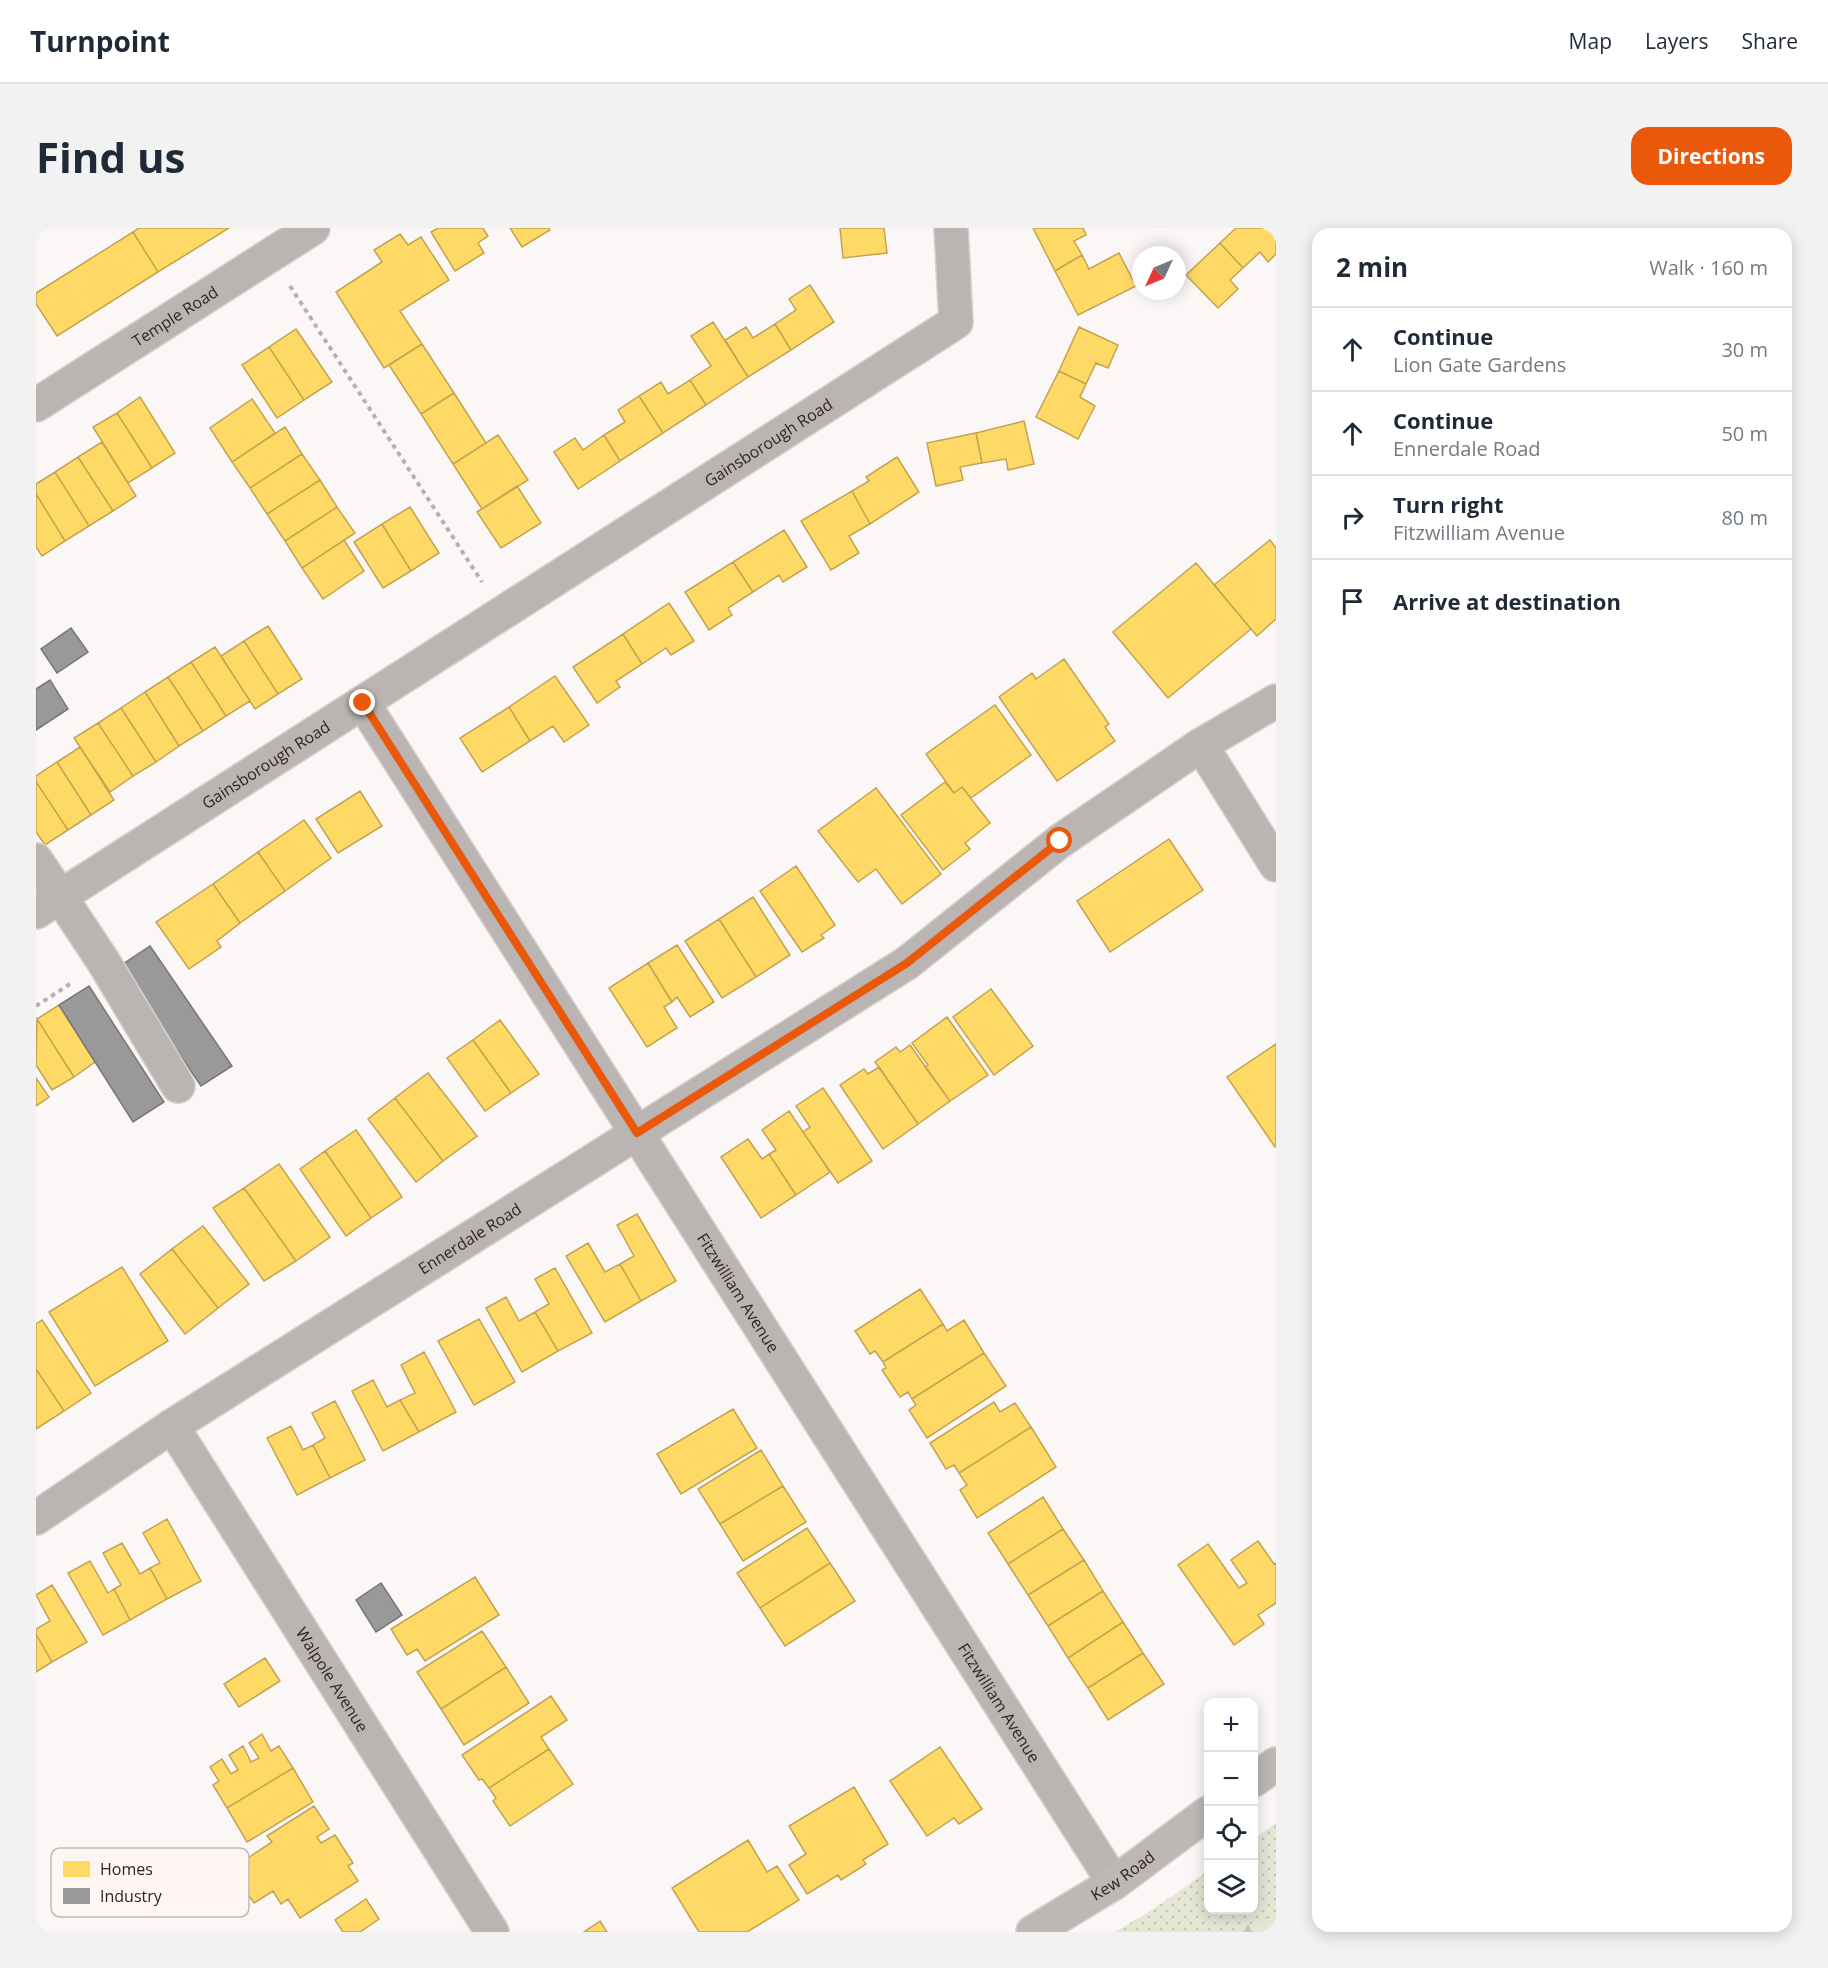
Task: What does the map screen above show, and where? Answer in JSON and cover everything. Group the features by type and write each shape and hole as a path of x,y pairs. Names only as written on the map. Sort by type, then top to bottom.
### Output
{"main road":[{"path":"1258,1777 1276,1764"},
{"name":"Kew Road","path":"1033,1932 1114,1882 1204,1818"}],"street":[{"name":"Temple Road","path":"36,405 313,228"},
{"name":"Gainsborough Road","path":"48,904 956,322 951,228"},
{"name":"Ennerdale Road","path":"36,1518 172,1426 907,963 1060,841 1201,745 1276,701"},
{"name":"Fitzwilliam Avenue","path":"363,703 1114,1882"},
{"path":"1201,745 1276,865"},
{"path":"36,860 48,904 103,962 178,1086"},
{"name":"Walpole Avenue","path":"172,1426 492,1932"}],"path":[{"path":"270,255 501,612"}],"green space":[{"path":"1276,1823 1276,1932 1115,1932 1152,1910 1204,1874 1204,1914 1258,1914 1258,1836"},
{"path":"1276,1913 1276,1932 1232,1932"}],"building: Homes":[{"path":"139,228 229,228 158,272 133,232"},
{"path":"438,228 483,228 488,236 478,243 484,253 455,271 431,232"},
{"path":"510,228 549,228 550,230 522,247"},
{"path":"840,228 884,228 887,253 843,258"},
{"path":"1033,228 1083,228 1086,235 1074,241 1082,255 1055,271"},
{"path":"1236,228 1276,228 1276,254 1268,262 1260,252 1243,268 1220,243"},
{"path":"133,232 158,272 57,336 36,304 36,293"},
{"path":"400,234 408,245 421,237 449,280 400,311 422,344 384,368 336,292 382,262 374,250"},
{"path":"1220,243 1243,268 1230,280 1238,289 1218,308 1186,275"},
{"path":"1119,253 1132,278 1132,288 1078,315 1055,271 1082,255 1089,269"},
{"path":"810,285 834,322 791,350 775,324 796,310 789,299"},
{"path":"713,322 748,377 706,405 690,380 711,366 691,336"},
{"path":"775,324 791,350 748,377 725,340 746,327 753,338"},
{"path":"1079,327 1118,345 1108,368 1096,363 1086,384 1059,371"},
{"path":"296,329 332,382 304,400 269,347"},
{"path":"422,344 454,393 421,414 389,365"},
{"path":"269,347 304,400 277,418 242,365"},
{"path":"1059,371 1086,384 1080,397 1095,406 1078,439 1036,417"},
{"path":"690,380 706,405 663,433 639,396 661,382 668,394"},
{"path":"454,393 486,443 453,464 421,414"},
{"path":"639,396 663,433 620,461 604,435 625,422 618,410"},
{"path":"140,397 175,453 152,468 117,413"},
{"path":"252,399 275,433 232,462 210,428"},
{"path":"117,413 152,468 128,483 93,427"},
{"path":"1024,421 1034,464 1008,470 1006,459 982,463 976,433"},
{"path":"285,427 302,454 250,488 232,462"},
{"path":"976,433 982,463 960,467 963,480 936,486 927,443"},
{"path":"498,435 528,480 482,509 453,464"},
{"path":"604,435 620,461 578,489 554,452 575,438 583,450"},
{"path":"102,442 136,496 113,511 78,457"},
{"path":"302,454 320,480 267,514 250,488"},
{"path":"78,457 113,511 89,526 55,472"},
{"path":"897,457 919,492 870,524 852,491 869,481 866,477"},
{"path":"55,472 89,526 65,541 36,494 36,484"},
{"path":"320,480 337,507 285,541 267,514"},
{"path":"517,486 541,523 501,548 477,512"},
{"path":"852,491 870,524 849,536 859,553 831,570 801,521"},
{"path":"36,494 65,541 42,556 36,547"},
{"path":"337,507 355,533 302,568 285,541"},
{"path":"410,507 439,553 411,571 382,524"},
{"path":"382,524 411,571 383,588 354,542"},
{"path":"784,530 807,567 783,582 779,575 753,592 733,562"},
{"path":"344,540 364,571 323,599 302,568"},
{"path":"1270,540 1276,548 1276,619 1257,636 1214,585"},
{"path":"733,562 753,592 728,608 732,615 709,630 685,592"},
{"path":"1196,563 1251,629 1168,698 1113,632"},
{"path":"669,603 694,641 671,655 666,648 642,664 623,634"},
{"path":"268,626 302,679 278,694 244,641"},
{"path":"623,634 642,664 616,681 620,687 597,703 573,667"},
{"path":"244,641 278,694 255,709 221,656"},
{"path":"215,647 250,701 226,716 191,662"},
{"path":"1064,659 1109,724 1105,727 1115,741 1057,781 999,697 1032,673 1036,679"},
{"path":"191,662 226,716 203,731 168,677"},
{"path":"555,676 589,725 564,742 553,726 530,741 509,707"},
{"path":"168,677 203,731 179,746 145,692"},
{"path":"145,692 179,746 156,762 121,708"},
{"path":"995,705 1031,755 971,798 962,787 954,793 926,754"},
{"path":"509,707 530,741 482,772 460,738"},
{"path":"121,708 156,762 133,776 98,723"},
{"path":"98,723 133,776 110,792 74,738"},
{"path":"80,747 114,800 91,815 57,762"},
{"path":"57,762 91,815 68,830 36,782 36,776"},
{"path":"36,782 68,830 45,845 36,832"},
{"path":"945,782 954,793 962,787 990,823 965,843 970,849 943,870 901,815"},
{"path":"876,788 941,874 902,904 876,869 858,882 818,831"},
{"path":"360,791 382,826 338,853 316,819"},
{"path":"304,820 331,858 285,891 258,852"},
{"path":"1169,839 1203,890 1110,952 1077,901"},
{"path":"258,852 285,891 240,923 213,884"},
{"path":"796,866 835,925 821,935 824,938 802,952 760,891"},
{"path":"213,884 240,923 217,941 221,947 189,969 156,922"},
{"path":"753,897 790,955 756,977 719,919"},
{"path":"719,919 756,977 722,998 685,941"},
{"path":"677,945 714,1002 690,1017 677,997 672,1002 648,963"},
{"path":"648,963 672,1002 664,1007 677,1028 647,1047 609,988"},
{"path":"991,989 1033,1046 994,1075 953,1017"},
{"path":"59,1005 95,1062 74,1077 37,1019"},
{"path":"947,1017 988,1075 950,1101 925,1067 928,1065 912,1043"},
{"path":"37,1019 74,1077 52,1090 36,1065"},
{"path":"500,1020 539,1074 511,1093 473,1040"},
{"path":"473,1040 511,1093 485,1111 447,1058"},
{"path":"1276,1044 1276,1146 1275,1147 1227,1077"},
{"path":"910,1045 950,1101 918,1124 875,1062 896,1047 900,1052"},
{"path":"879,1067 918,1124 883,1149 840,1085 864,1069 868,1074"},
{"path":"428,1073 477,1136 443,1161 395,1098"},
{"path":"36,1078 49,1097 36,1106"},
{"path":"823,1088 872,1161 838,1183 803,1132 810,1127 796,1106"},
{"path":"395,1098 443,1161 416,1182 368,1119"},
{"path":"789,1111 830,1172 796,1195 769,1154 776,1150 762,1130"},
{"path":"356,1130 402,1197 371,1218 325,1151"},
{"path":"748,1139 762,1159 769,1154 796,1195 761,1218 721,1157"},
{"path":"325,1151 371,1218 346,1236 300,1169"},
{"path":"279,1164 330,1237 296,1261 244,1188"},
{"path":"244,1188 296,1261 264,1281 213,1208"},
{"path":"637,1214 676,1281 641,1301 620,1264 634,1256 617,1225"},
{"path":"203,1226 249,1284 218,1308 172,1249"},
{"path":"588,1243 605,1272 620,1264 641,1301 605,1322 566,1256"},
{"path":"172,1249 218,1308 185,1334 140,1274"},
{"path":"122,1267 168,1341 95,1386 49,1312"},
{"path":"555,1268 592,1333 558,1351 535,1312 549,1304 535,1279"},
{"path":"920,1289 943,1324 883,1362 875,1351 870,1354 855,1331"},
{"path":"506,1297 519,1321 535,1312 558,1351 522,1372 486,1308"},
{"path":"479,1319 515,1382 474,1405 438,1341"},
{"path":"42,1320 91,1393 64,1411 36,1369 36,1324"},
{"path":"964,1320 984,1353 912,1399 908,1392 900,1397 882,1370 886,1368 883,1362 943,1324 947,1331"},
{"path":"424,1352 456,1412 419,1432 400,1400 415,1393 401,1365"},
{"path":"984,1353 1006,1386 927,1438 909,1410 916,1405 912,1399"},
{"path":"36,1369 64,1411 36,1429"},
{"path":"373,1380 387,1407 400,1400 419,1432 383,1451 352,1391"},
{"path":"335,1401 365,1460 330,1478 313,1445 325,1438 312,1413"},
{"path":"994,1402 1000,1412 1015,1403 1031,1427 959,1473 954,1465 946,1469 930,1443"},
{"path":"733,1409 757,1448 681,1494 657,1454"},
{"path":"291,1426 303,1450 313,1445 330,1478 297,1495 267,1438"},
{"path":"1031,1427 1056,1467 977,1518 960,1490 967,1485 959,1473"},
{"path":"761,1450 783,1486 720,1524 698,1489"},
{"path":"783,1486 806,1522 743,1561 720,1524"},
{"path":"1043,1497 1063,1529 1008,1564 988,1533"},
{"path":"167,1519 201,1581 167,1599 150,1568 160,1563 143,1533"},
{"path":"807,1528 830,1563 760,1608 737,1573"},
{"path":"1063,1529 1084,1560 1028,1595 1008,1564"},
{"path":"1258,1541 1274,1564 1276,1563 1276,1603 1258,1615 1264,1624 1234,1645 1178,1565 1208,1544 1239,1588 1247,1583 1231,1560"},
{"path":"122,1543 140,1574 150,1568 167,1599 130,1620 114,1589 121,1585 103,1553"},
{"path":"1084,1560 1103,1591 1048,1626 1028,1595"},
{"path":"90,1561 108,1593 114,1589 130,1620 103,1635 68,1573"},
{"path":"830,1563 855,1601 785,1646 760,1608"},
{"path":"475,1577 499,1615 425,1661 417,1649 407,1655 391,1629"},
{"path":"52,1585 87,1642 52,1662 36,1634 36,1629 50,1621 36,1595"},
{"path":"1103,1591 1123,1622 1068,1658 1048,1626"},
{"path":"1123,1622 1143,1653 1088,1688 1068,1658"},
{"path":"482,1631 506,1667 441,1709 417,1672"},
{"path":"36,1634 52,1662 36,1672"},
{"path":"1143,1653 1164,1684 1108,1720 1088,1688"},
{"path":"265,1658 280,1681 239,1707 224,1684"},
{"path":"506,1667 529,1703 464,1745 441,1709"},
{"path":"551,1696 567,1720 541,1737 549,1749 489,1788 482,1779 479,1780 462,1755"},
{"path":"262,1734 271,1751 279,1746 293,1768 227,1808 213,1785 219,1781 210,1767 222,1759 231,1774 238,1770 229,1755 243,1746 251,1762 259,1758 249,1743"},
{"path":"940,1747 982,1809 959,1824 954,1818 927,1836 890,1781"},
{"path":"549,1749 573,1784 510,1826 493,1801 496,1798 489,1788"},
{"path":"293,1768 313,1802 247,1842 227,1808"},
{"path":"854,1787 888,1844 863,1860 866,1864 841,1880 838,1875 807,1894 789,1865 806,1854 789,1826"},
{"path":"314,1806 329,1829 317,1837 321,1843 335,1835 353,1863 348,1866 358,1881 300,1918 288,1899 281,1904 273,1891 254,1903 249,1896 249,1857 272,1842 267,1836"},
{"path":"748,1840 767,1872 777,1866 799,1900 747,1932 699,1932 672,1888"},
{"path":"366,1899 379,1919 360,1932 343,1932 335,1920"},
{"path":"600,1921 607,1932 584,1932"}],"building: Industry":[{"path":"71,628 88,652 57,673 41,649"},
{"path":"50,680 68,709 36,730 36,689"},
{"path":"150,946 232,1066 201,1086 120,966"},
{"path":"89,986 164,1102 133,1122 59,1005"},
{"path":"381,1583 402,1615 376,1632 356,1600"}],"route":[{"path":"363,703 637,1133 907,963 1060,841"}]}
